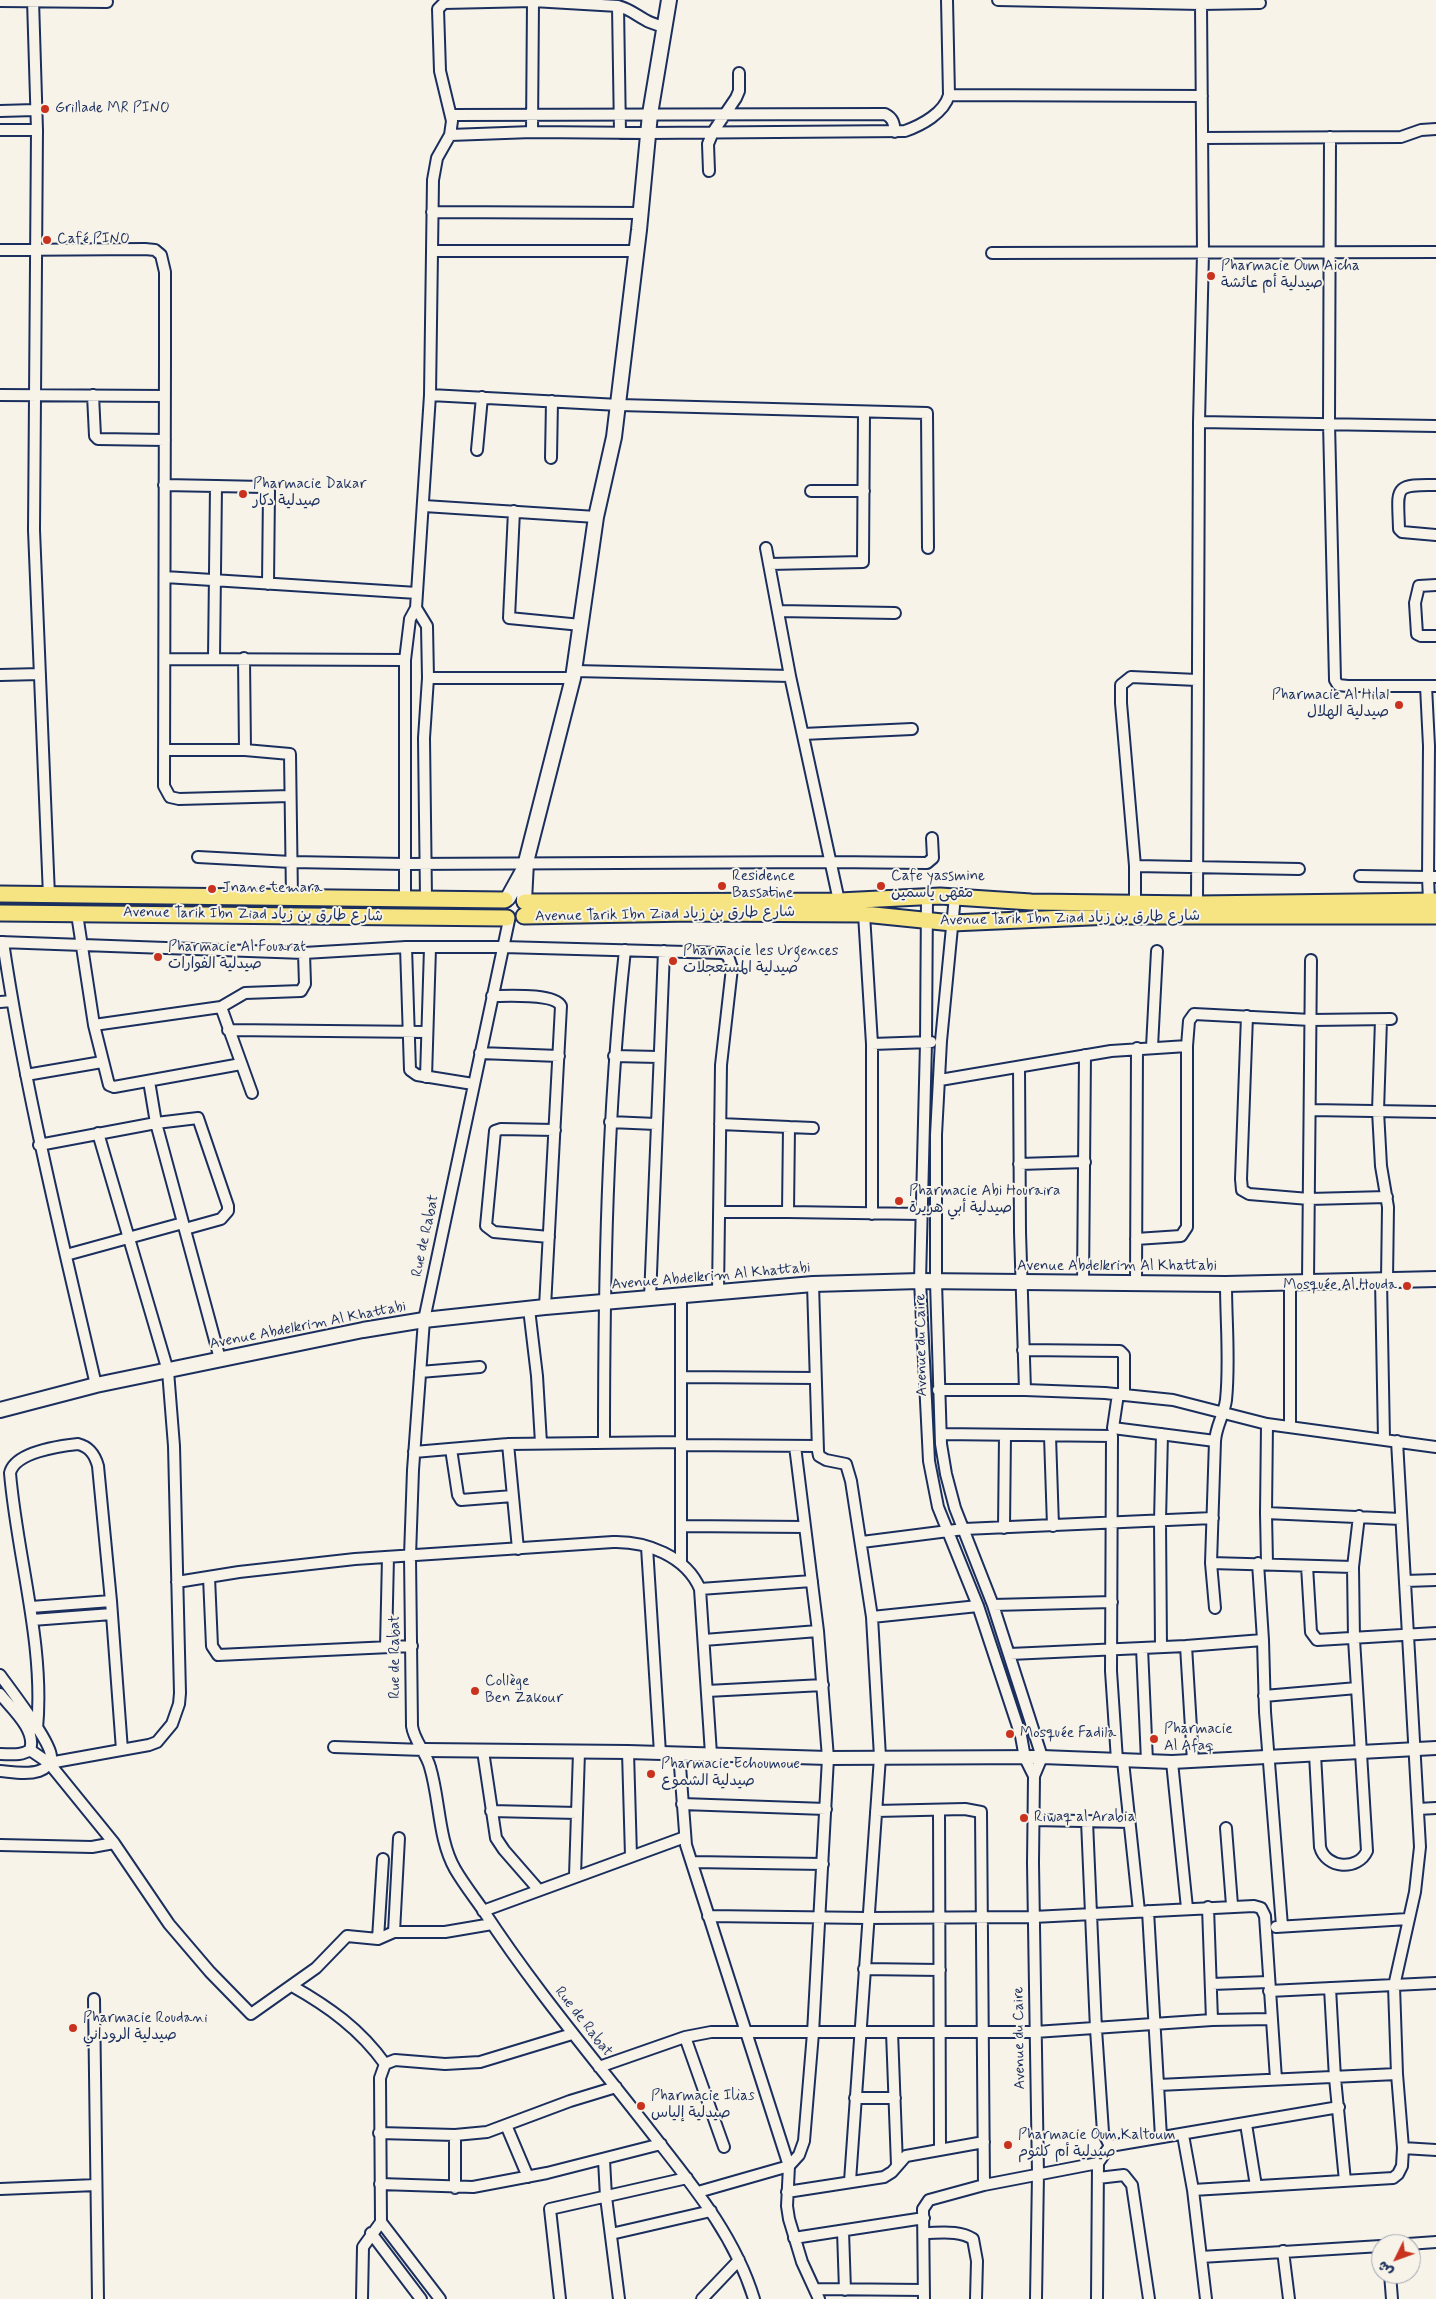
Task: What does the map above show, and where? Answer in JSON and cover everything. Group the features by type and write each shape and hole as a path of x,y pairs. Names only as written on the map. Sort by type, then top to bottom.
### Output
{"main road":[{"path":"526,864 506,899 502,910 518,912 526,864 574,674 596,517 619,404 641,214 650,114 668,0"},
{"name":"Avenue Tarik Ibn Ziad شارع طارق بن زياد","path":"0,894 49,896 506,899 513,896 518,912"},
{"name":"Avenue Tarik Ibn Ziad شارع طارق بن زياد","path":"518,912 619,900 839,901 955,896 1031,902 1197,904 1433,901"},
{"name":"Avenue Tarik Ibn Ziad شارع طارق بن زياد","path":"0,914 518,912 864,914 952,923 1112,916 1436,916"},
{"name":"Avenue Abdelkrim Al Khattabi","path":"0,1408 96,1385 220,1359 424,1320 529,1308 813,1284 920,1281 1226,1284 1436,1279"}],"street":[{"path":"450,135 532,132 894,132 918,127 947,103 949,95 947,0"},
{"path":"998,0 1260,3"},
{"path":"33,1 34,110 37,130 34,530 49,896"},
{"path":"0,2 107,2"},
{"path":"405,898 405,660 410,619 416,608 424,506 430,395 432,212 435,166 450,135 451,115 440,71 438,13 440,5 448,2 533,2 618,6 628,8 650,23 664,26"},
{"path":"532,132 533,2"},
{"path":"1197,904 1199,422 1203,253 1201,2"},
{"path":"618,6 620,133"},
{"path":"709,171 708,144 713,132 732,106 739,91 739,74"},
{"path":"949,95 1202,96"},
{"path":"0,111 34,110"},
{"path":"451,115 884,114 890,117 894,123 894,132"},
{"path":"1202,138 1401,137 1421,130 1436,129"},
{"path":"0,130 37,130"},
{"path":"1330,137 1329,423 1335,680 1338,685 1348,686 1431,686 1433,901"},
{"path":"432,212 641,214"},
{"path":"0,250 145,249 156,250 162,255 165,272 164,485 166,659 164,786 170,797 179,799 290,796"},
{"path":"433,251 637,251"},
{"path":"992,253 1436,252"},
{"path":"0,395 165,396"},
{"path":"92,395 96,436 98,439 165,440"},
{"path":"430,395 619,404 927,413 928,548"},
{"path":"477,450 482,398"},
{"path":"551,458 552,401"},
{"path":"769,564 863,562 864,412"},
{"path":"1199,422 1436,426"},
{"path":"164,485 263,487 269,491 268,584"},
{"path":"1436,485 1410,485 1403,488 1399,494 1400,529 1402,532 1436,535"},
{"path":"214,658 216,486"},
{"path":"811,491 864,491"},
{"path":"424,506 596,517"},
{"path":"514,511 510,618 581,625"},
{"path":"766,548 790,676 839,901"},
{"path":"165,577 417,593"},
{"path":"1436,585 1418,586 1415,603 1417,634 1421,636 1436,636"},
{"path":"416,608 427,626 428,678 424,738 426,898"},
{"path":"778,611 895,613"},
{"path":"244,658 245,750"},
{"path":"166,659 405,660"},
{"path":"0,675 40,674"},
{"path":"428,678 574,674 790,676"},
{"path":"1135,903 1136,866 1121,685 1126,679 1131,677 1197,680"},
{"path":"803,734 912,729"},
{"path":"164,750 245,750 290,754 292,898"},
{"path":"198,857 291,862 405,864 426,862 526,864 927,863 933,858 932,838"},
{"path":"1136,866 1299,869"},
{"path":"1360,876 1432,877"},
{"name":"Avenue du Caire","path":"955,896 941,1041 936,1135 938,1390 941,1434 948,1484 957,1514 1010,1654 1042,1757 1034,1776 1033,1917 1038,2174 1036,2299"},
{"name":"Avenue du Caire","path":"927,897 926,1043 920,1281 929,1461 938,1507 966,1571 1021,1736 1025,1758 1034,1776"},
{"name":"Rue de Rabat","path":"518,912 503,947 424,1320 414,1452 410,1556 412,1726 415,1737 424,1750 432,1774 448,1852 455,1869 492,1924 572,2034 698,2192 739,2260 754,2299"},
{"path":"77,914 94,1025 102,1062 108,1083 111,1086 240,1064"},
{"path":"864,914 872,1044 872,1214"},
{"path":"96,1385 39,1145 2,942 304,953 406,947 503,947 715,951 726,954 732,968 722,1065 718,1293"},
{"path":"406,947 410,1070 414,1074 473,1084"},
{"path":"426,1076 430,948"},
{"path":"604,1443 604,1303 610,1122 614,1056 626,950"},
{"path":"650,1298 658,1057 664,951"},
{"path":"1152,1048 1157,952"},
{"path":"94,1025 221,1007 244,993 301,991 305,984 304,953"},
{"path":"1308,1282 1311,960"},
{"path":"492,996 547,998 559,1002 562,1008 545,1307"},
{"path":"0,1002 12,1001"},
{"path":"221,1007 252,1093"},
{"path":"1136,1239 1181,1236 1187,1227 1187,1046 1189,1021 1193,1014 1311,1020 1386,1020 1378,1111 1380,1166 1387,1197 1384,1280 1384,1439"},
{"path":"1247,1016 1242,1190 1249,1194 1309,1199 1387,1197"},
{"path":"228,1030 427,1032"},
{"path":"872,1044 941,1041"},
{"path":"940,1080 1085,1055 1137,1048 1187,1046"},
{"path":"1136,1283 1137,1048"},
{"path":"480,1053 559,1056"},
{"path":"1083,1282 1085,1055"},
{"path":"614,1056 658,1057"},
{"path":"26,1075 102,1062"},
{"path":"1019,1067 1019,1164 1024,1390"},
{"path":"149,1081 156,1122 220,1359"},
{"path":"1310,1110 1436,1112"},
{"path":"39,1145 156,1122 198,1118 228,1206 226,1215 221,1218 128,1237 66,1254"},
{"path":"610,1122 656,1124"},
{"path":"720,1124 814,1128"},
{"path":"788,1212 789,1127"},
{"path":"549,1237 494,1232 486,1226 495,1131 501,1129 555,1130"},
{"path":"0,1771 34,1772 44,1768 49,1763 149,1746 164,1736 176,1714 180,1693 174,1446 168,1371 98,1133"},
{"path":"1019,1164 1085,1162"},
{"path":"719,1212 921,1214"},
{"path":"1290,1282 1290,1427"},
{"path":"813,1284 817,1446 819,1456 842,1462 848,1467 862,1542 872,1617 880,1757 867,1918 850,2181"},
{"path":"1215,1608 1212,1563 1215,1441 1217,1426 1224,1413 1227,1378 1226,1284"},
{"path":"681,1296 681,1562"},
{"path":"529,1308 537,1376 541,1443"},
{"path":"1023,1350 1122,1352 1124,1355 1121,1394 1113,1432 1110,1649 1112,1697 1129,1822 1144,1911 1155,2025 1161,2137"},
{"path":"420,1372 480,1367"},
{"path":"682,1377 814,1378"},
{"path":"938,1390 1024,1390 1121,1394 1173,1400 1266,1424 1436,1447"},
{"path":"1266,1424 1266,1513 1262,1563 1264,1696 1282,1926"},
{"path":"941,1434 1050,1436 1113,1432 1162,1434 1215,1441"},
{"path":"1161,1647 1160,1521 1162,1434"},
{"path":"1004,1528 1005,1435"},
{"path":"1050,1436 1053,1526"},
{"path":"1193,2190 1393,2178 1398,2174 1402,2166 1403,2148 1397,2074 1394,1986 1418,1871 1420,1847 1413,1750 1397,1441"},
{"path":"414,1452 541,1443 817,1446"},
{"path":"37,1729 38,1701 31,1607 11,1479 12,1467 15,1462 26,1456 78,1444 90,1450 98,1466 111,1601 122,1750"},
{"path":"508,1444 518,1549"},
{"path":"698,2192 789,2166 800,2155 804,2141 813,2033 828,1758 818,1631 795,1446"},
{"path":"451,1449 458,1495 461,1500 513,1496"},
{"path":"1266,1513 1401,1519"},
{"path":"1315,1754 1320,1848 1323,1856 1327,1861 1335,1863 1351,1864 1364,1859 1368,1851 1354,1638 1353,1567 1359,1516"},
{"path":"862,1542 964,1529 1213,1518"},
{"path":"681,1526 805,1527"},
{"path":"177,1582 336,1561 388,1557 623,1542 647,1547 681,1562 696,1579 700,1589 711,1754"},
{"path":"647,1547 660,1752"},
{"path":"386,1647 388,1557"},
{"path":"1212,1563 1353,1567"},
{"path":"1307,1566 1311,1632 1317,1640 1436,1633"},
{"path":"209,1577 212,1650 218,1655 412,1646"},
{"path":"1405,1581 1436,1580"},
{"path":"700,1589 812,1581"},
{"path":"31,1607 111,1601"},
{"path":"993,1605 1112,1602"},
{"path":"872,1617 978,1606"},
{"path":"32,1620 112,1614"},
{"path":"704,1640 818,1631"},
{"path":"1010,1654 1186,1646 1263,1640"},
{"path":"1186,1646 1193,1761"},
{"path":"1142,1648 1147,1761"},
{"path":"0,1675 37,1729 50,1752 49,1763"},
{"path":"707,1691 823,1685"},
{"path":"1264,1696 1357,1688"},
{"path":"0,1754 24,1754 30,1750 32,1740 30,1734 1,1696"},
{"path":"334,1747 483,1751 660,1752 828,1758 1042,1757 1172,1762 1436,1748"},
{"path":"30,1750 49,1763 114,1843 169,1924 210,1972 251,2014 316,1968 347,1936 378,1940 394,1932 445,1932 492,1924"},
{"path":"483,1751 494,1832 499,1844 538,1889"},
{"path":"575,1876 579,1752"},
{"path":"628,1752 631,1856"},
{"path":"679,1753 685,1837 708,1916 789,2166 787,2206 794,2238 802,2262 817,2294 845,2290 924,2294 924,2210 930,2200 1038,2174 1098,2163"},
{"path":"1172,1762 1187,1908"},
{"path":"682,1804 826,1808"},
{"path":"1418,1809 1436,1808"},
{"path":"876,1811 977,1809 981,1812 984,2186"},
{"path":"939,1810 938,1918 940,1970 938,2033 940,2148"},
{"path":"491,1811 577,1813"},
{"path":"1034,1820 1129,1822"},
{"path":"1087,1821 1096,2029 1103,2132 1110,2146"},
{"path":"1226,1828 1232,1906"},
{"path":"483,1911 538,1889 685,1837"},
{"path":"394,1932 399,1838"},
{"path":"0,1845 92,1847 114,1843"},
{"path":"378,1940 383,1860"},
{"path":"692,1862 823,1864"},
{"path":"1208,1906 1212,2020"},
{"path":"708,1916 981,1918 1091,1914 1208,1906 1254,1906 1260,1908 1266,1916 1276,2079"},
{"path":"1266,1927 1408,1919"},
{"path":"864,1969 940,1970"},
{"path":"1211,1984 1330,1988 1436,1984"},
{"path":"292,1986 339,2015 363,2036 385,2064"},
{"path":"1330,1988 1335,2078 1345,2181"},
{"path":"94,1998 98,2299"},
{"path":"599,2067 685,2037 711,2032 1035,2032 1212,2020 1271,2019"},
{"path":"892,2032 897,2164"},
{"path":"440,2299 381,2222 380,2078 385,2064 395,2060 445,2064 480,2062 572,2034"},
{"path":"685,2037 724,2147"},
{"path":"1158,2085 1397,2074"},
{"path":"379,2133 455,2135 487,2132 570,2101 616,2087"},
{"path":"855,2098 895,2098"},
{"path":"1097,2299 1098,2163 1110,2146 1339,2107"},
{"path":"1246,2124 1256,2186"},
{"path":"506,2125 528,2177"},
{"path":"454,2188 455,2135"},
{"path":"1183,2135 1193,2190 1206,2299"},
{"path":"787,2192 884,2177 892,2172 897,2164 906,2156 940,2148 984,2142"},
{"path":"380,2184 454,2188 473,2187 604,2160 660,2144"},
{"path":"1403,2148 1436,2150"},
{"path":"604,2160 606,2197 619,2299"},
{"path":"1098,2178 1124,2175 1132,2185 1148,2299"},
{"path":"560,2299 550,2209 688,2178"},
{"path":"0,2189 96,2185"},
{"path":"610,2234 711,2211"},
{"path":"794,2238 924,2218"},
{"path":"362,2299 363,2247 371,2233 381,2222"},
{"path":"843,2231 845,2290"},
{"path":"371,2233 421,2299"},
{"path":"925,2234 957,2233 967,2235 973,2239 977,2261 976,2299"},
{"path":"1421,2243 1436,2242"},
{"path":"1201,2257 1371,2247"},
{"path":"1283,2252 1289,2299"},
{"path":"702,2299 739,2260"},
{"path":"1391,2284 1392,2299"}],"place":[{"name":"Grillade MR PINO","path":"45,109"},
{"name":"Café PINO","path":"47,240"},
{"name":"Pharmacie Oum Aicha صيدلية أم عائشة","path":"1211,276"},
{"name":"Pharmacie Dakar صيدلية دكار","path":"243,494"},
{"name":"Pharmacie Al Hilal صيدلية الهلال","path":"1399,705"},
{"name":"Residence Bassatine","path":"722,886"},
{"name":"Cafe yassmine مقهى ياسمين","path":"881,886"},
{"name":"Jnane temara","path":"212,889"},
{"name":"Pharmacie Al Fouarat صيدلية الفوارات","path":"158,957"},
{"name":"Pharmacie les Urgences صيدلية المستعجلات","path":"673,961"},
{"name":"Pharmacie Abi Houraira صيدلية أبي هريرة","path":"899,1201"},
{"name":"Mosquée Al Houda","path":"1407,1286"},
{"name":"Collège Ben Zakour","path":"475,1691"},
{"name":"Mosquée Fadila","path":"1010,1734"},
{"name":"Pharmacie Al Afaq","path":"1154,1739"},
{"name":"Pharmacie Echoumoue صيدلية الشموع","path":"651,1774"},
{"name":"Riwaq al Arabia","path":"1024,1818"},
{"name":"Pharmacie Roudani صيدلية الروداني","path":"73,2028"},
{"name":"Pharmacie Ilias صيدلية إلياس","path":"641,2106"},
{"name":"Pharmacie Oum Kaltoum صيدلية أم كلثوم","path":"1008,2145"}]}
